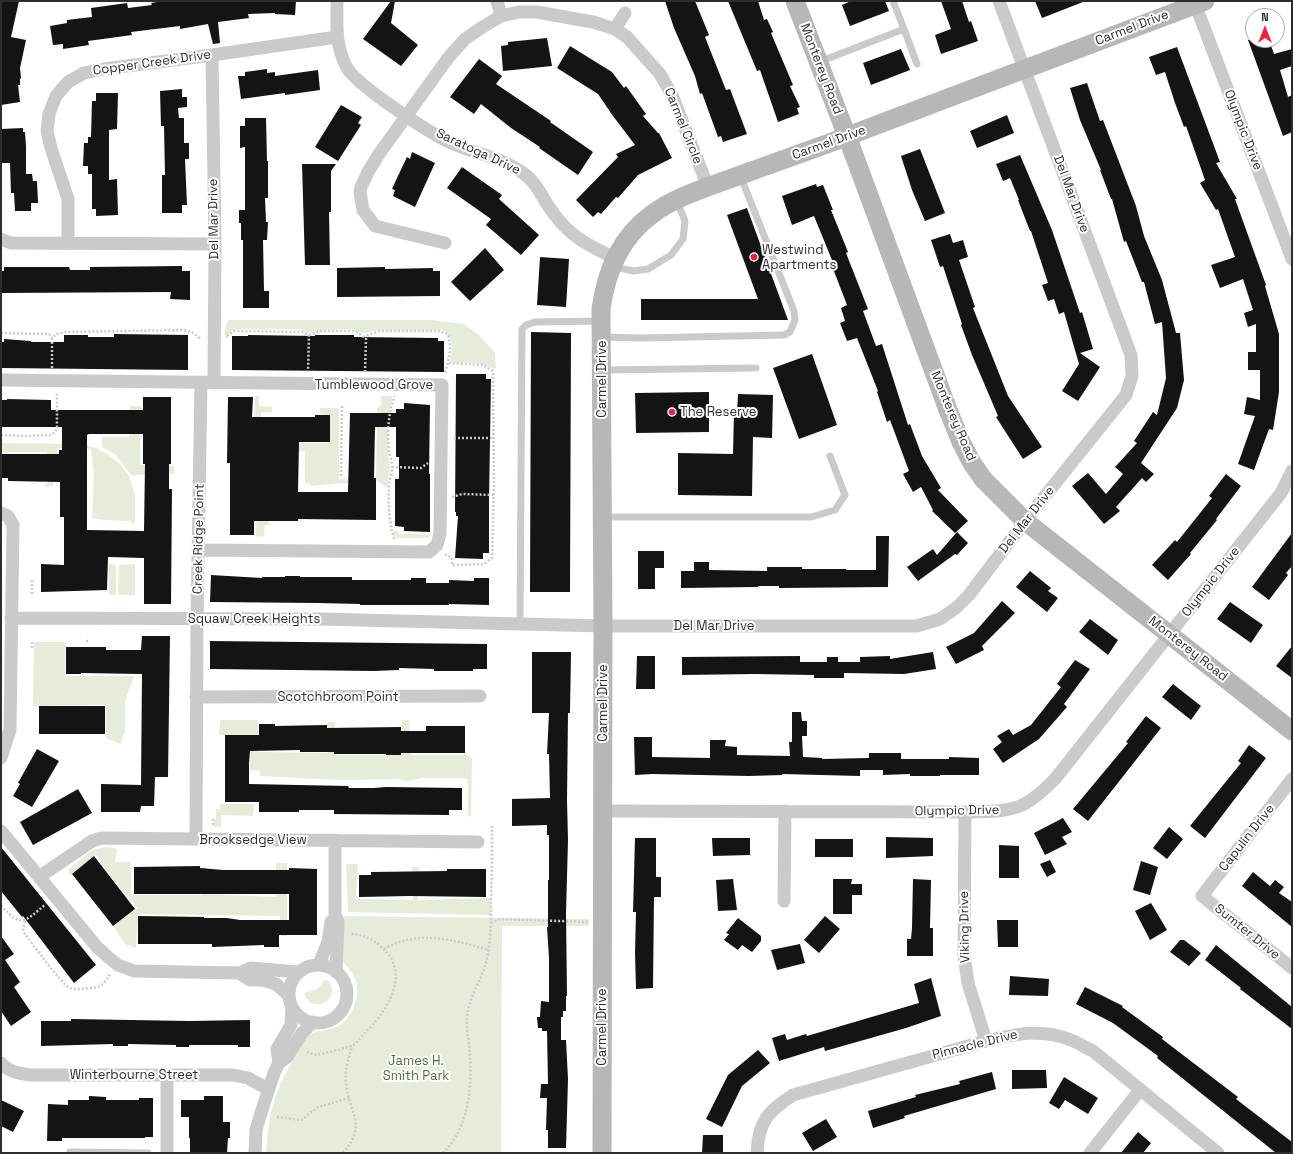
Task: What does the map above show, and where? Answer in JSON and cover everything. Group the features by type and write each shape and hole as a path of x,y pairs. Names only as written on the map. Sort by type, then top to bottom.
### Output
{"street":[{"name":"Saratoga Drive","path":"337,1 337,37 341,54 347,68 360,83 406,116 450,142 508,163 525,174 537,188 553,214 570,233 613,262"},
{"path":"497,1 501,16"},
{"name":"Monterey Road","path":"795,1 948,410 961,442 972,463 983,479 1025,521 1292,730"},
{"name":"Del Mar Drive","path":"496,623 603,626 917,626 940,619 956,608 969,595 1025,521 1126,395 1132,376 1131,355 999,1"},
{"name":"Carmel Drive","path":"602,1153 603,626 601,309 603,290 613,262 631,234 650,215 677,199 1198,2"},
{"name":"Olympic Drive","path":"1198,2 1292,259"},
{"name":"Carmel Circle","path":"445,243 375,226 362,210 360,192 361,186 368,172 406,116 448,58 465,39 501,16 519,12 537,12 592,22 615,29 627,37 660,74 672,95 708,187"},
{"path":"615,29 625,13"},
{"name":"Copper Creek Drive","path":"68,244 68,199 51,148 47,130 49,114 56,96 68,82 84,73 104,69 337,37"},
{"name":"Del Mar Drive","path":"208,383 221,341 215,244 212,55"},
{"path":"1,239 11,243 215,244"},
{"name":"Tumblewood Grove","path":"1,380 442,385 440,533 437,545 435,547"},
{"name":"Creek Ridge Point","path":"196,839 197,618 208,383"},
{"name":"Olympic Drive","path":"603,811 965,812 1004,810 1025,804 1041,793 1055,780 1281,493 1292,471"},
{"path":"1,513 8,516 13,525 10,730 1,758"},
{"path":"199,550 429,552 435,547"},
{"name":"Squaw Creek Heights","path":"12,618 334,619 496,623"},
{"name":"Scotchbroom Point","path":"196,697 480,696"},
{"name":"Capulin Drive","path":"1202,896 1292,779"},
{"path":"784,901 785,811"},
{"name":"Viking Drive","path":"965,812 964,956 968,983 986,1041"},
{"path":"1,830 97,947 116,963 134,971 239,973 251,968 297,972"},
{"name":"Brooksedge View","path":"39,876 92,841 107,838 478,842"},
{"path":"335,840 335,914 338,922 336,972"},
{"name":"Sumter Drive","path":"1202,896 1292,968"},
{"path":"319,964 328,942 331,923 335,914"},
{"path":"239,973 250,980 262,980 276,984 290,1002 301,1017 319,1023 332,1019 340,1012 346,1000 346,989 341,976 331,968 319,964 308,966 297,972 290,983 290,1002 290,1025 277,1049 279,1063 268,1089 256,1130 255,1153"},
{"path":"279,1063 288,1057 302,1033 313,1022"},
{"name":"Pinnacle Drive","path":"757,1153 757,1140 764,1120 777,1106 794,1095 986,1041 1013,1034 1034,1032 1054,1034 1093,1051 1218,1153"},
{"name":"Winterbourne Street","path":"1,1063 6,1068 30,1075 233,1075 248,1078 268,1089"},
{"path":"167,1074 167,1153"},
{"path":"1090,1153 1140,1090"}],"lane":[{"path":"893,1 917,64"},
{"path":"818,62 904,29"},
{"path":"520,623 522,328 535,322 601,329 642,338 784,336 790,332 795,320 794,312 740,175"},
{"path":"613,262 634,271 648,269 671,255 683,239 684,221 677,199"},
{"path":"602,370 756,368"},
{"path":"602,517 811,517 835,510 845,495 830,456"},
{"path":"70,1152 148,1153"}],"path":[{"path":"52,338 57,334 64,332 184,330 192,332 202,339 221,341 234,331 295,331 302,332 309,336"},
{"path":"309,336 319,331 356,331 366,339"},
{"path":"365,385 366,339 368,334 379,331 438,331 448,334 450,340 450,355 442,385"},
{"path":"1,333 49,334 52,338 53,380 58,390 56,431 51,435 1,435"},
{"path":"308,384 309,336"},
{"path":"435,547 452,558 452,565 484,564 492,558 494,495 493,371 483,365 448,363"},
{"path":"394,540 390,525 389,509 390,476 392,467 389,450 389,419 396,394"},
{"path":"341,476 342,406"},
{"path":"441,437 493,438"},
{"path":"392,467 421,468 431,462 441,461"},
{"path":"441,498 451,498 462,494 494,495"},
{"path":"32,580 32,596"},
{"path":"32,640 32,648"},
{"path":"213,819 213,829"},
{"path":"443,1153 450,1146 459,1132 464,1122 467,1109 470,1058 467,1018 472,998 486,965 489,950 491,923 492,825"},
{"path":"55,897 25,921 23,929 25,934 69,988 81,989 101,986 104,984 116,963"},
{"path":"1,905 15,920 25,921"},
{"path":"491,923 500,919 602,922"},
{"path":"307,1052 316,1055 352,1046 375,1023 390,1001 394,984 394,968 391,959 384,949 366,936 345,934"},
{"path":"384,949 401,941 426,937 455,940 489,950"},
{"path":"343,1153 350,1143 356,1129 356,1121 349,1098 345,1077 352,1046"},
{"path":"277,1117 301,1120 318,1107 349,1098"}],"green space":[{"path":"228,320 432,320 464,324 480,336 495,353 496,368 494,369 489,366 478,364 450,363 452,349 451,339 446,332 442,330 378,330 363,333 349,329 319,330 307,333 299,329 239,329 231,331 225,340 225,329"},
{"path":"255,396 259,396 259,406 272,407 272,412 261,413 261,443 329,443 330,415 320,414 320,408 339,408 339,479 365,480 365,484 343,483 311,486 309,483 305,483 305,451 254,450"},
{"path":"381,396 393,396 388,416 388,451 390,468 387,488 376,480 377,408 381,406"},
{"path":"130,406 141,406 140,465 174,466 174,474 131,475 116,455 102,447 102,437 129,437"},
{"path":"1,443 83,444 96,448 110,456 119,463 129,476 135,495 135,523 132,524 130,521 92,518 94,475 91,450 87,448 58,448 57,456 53,457 53,486 45,487 45,484 48,483 47,453 1,452"},
{"path":"269,460 269,525 265,525 264,537 256,536 257,477"},
{"path":"393,531 398,531 399,534 430,534 430,538 394,538"},
{"path":"109,564 116,565 116,595 109,595"},
{"path":"135,564 135,595 118,595 119,565"},
{"path":"34,642 65,642 65,676 134,676 125,701 125,732 120,744 106,738 106,705 33,706"},
{"path":"220,720 258,720 258,752 328,753 328,722 335,722 335,755 403,755 402,720 409,720 411,755 468,755 472,760 471,815 468,817 467,779 463,778 420,778 406,782 400,779 341,780 260,776 260,771 250,770 250,736 219,735"},
{"path":"220,804 254,804 253,816 221,815 221,827 214,827 214,820 216,820 216,809 220,809"},
{"path":"106,847 117,849 115,862 131,862 131,895 202,895 203,867 206,867 205,894 276,897 276,863 287,863 287,936 281,936 280,916 138,914 136,948 125,944 113,926 138,908 118,886 96,855 70,875 68,870 92,850"},
{"path":"346,864 358,864 356,899 413,900 412,867 419,867 418,900 491,898 491,915 348,912"},
{"name":"James H. Smith Park","path":"341,916 589,919 589,926 502,926 501,1153 266,1153 271,1112 275,1098 285,1075 306,1038 318,1031 331,1029 340,1025 349,1017 354,1006 357,993 356,981 340,958"},
{"path":"326,979 331,986 332,992 330,997 326,1002 314,1004 308,1000 304,993 317,989"}],"building":[{"path":"1,1 19,1 11,37 26,40 20,68 20,85 18,85 20,102 1,105"},
{"path":"163,1 296,1 295,15 275,13 248,14 249,18 218,22 220,43 213,44 208,24 180,29 180,26 131,32 132,35 88,41 89,45 63,49 63,44 53,45 50,26 67,23 67,20 92,17 91,8 127,3 128,8 152,5 151,3"},
{"path":"391,1 395,1 391,23 418,45 401,66 363,39"},
{"path":"665,1 695,1 709,35 705,37 726,90 730,89 747,134 723,142 721,136 718,137 702,93 700,94 695,76 674,28"},
{"path":"728,1 758,1 764,20 767,19 773,32 771,33 793,85 790,86 800,107 797,108 799,114 778,122 760,70 757,71"},
{"path":"851,1 885,1 889,11 850,26 842,5"},
{"path":"941,1 962,1 969,22 971,21 978,41 941,54 935,35 951,29"},
{"path":"1035,1 1082,1 1083,2 1042,18"},
{"path":"547,38 552,66 503,71 501,46 508,45 508,42"},
{"path":"570,46 612,72 624,88 626,86 646,114 643,116 659,133 672,158 638,175 618,198 616,197 601,214 598,212 593,217 576,200 618,157 616,154 635,145 598,94 557,68"},
{"path":"1177,47 1220,162 1216,163 1237,199 1235,199 1266,285 1265,286 1279,334 1279,392 1273,430 1269,429 1254,470 1238,464 1255,416 1244,414 1247,397 1260,400 1260,370 1248,370 1248,352 1256,352 1256,324 1248,327 1244,313 1253,310 1243,279 1220,288 1211,265 1235,257 1218,209 1216,210 1200,183 1205,180 1186,126 1184,127 1175,103 1165,72 1156,75 1149,57"},
{"path":"1251,48 1272,48 1274,54 1292,49 1292,66 1280,70 1288,97 1292,95 1292,132 1283,136"},
{"path":"901,49 910,70 871,85 863,63"},
{"path":"479,59 502,76 496,84 551,121 550,122 593,152 578,175 511,128 481,104 474,114 450,97"},
{"path":"267,69 267,73 275,72 275,76 318,70 320,90 241,99 238,76 245,76 245,72"},
{"path":"1087,83 1100,121 1103,120 1136,206 1144,236 1162,280 1176,333 1180,333 1184,380 1177,408 1141,463 1154,474 1146,482 1142,478 1116,507 1120,511 1104,524 1072,486 1088,473 1106,494 1123,474 1115,467 1137,443 1134,441 1153,412 1157,415 1166,378 1162,322 1155,324 1144,282 1142,282 1126,241 1124,242 1112,199 1080,120 1070,88"},
{"path":"182,89 182,97 187,97 187,107 178,108 179,118 184,118 184,143 189,143 189,159 185,159 187,205 182,205 182,213 162,213 162,175 165,175 164,126 161,126 160,91"},
{"path":"96,93 118,93 117,129 109,130 109,180 117,179 118,215 96,216 96,209 92,209 92,174 88,174 88,166 83,166 84,143 88,143 88,137 91,137 92,101 96,101"},
{"path":"341,105 362,117 358,123 361,125 338,161 315,147"},
{"path":"1007,115 1014,133 977,148 970,131"},
{"path":"245,118 266,118 268,198 265,198 266,222 268,222 267,240 263,240 264,291 269,291 269,308 243,308 243,240 241,240 239,210 245,210 245,147 240,148 240,126 245,126"},
{"path":"23,128 23,132 25,132 26,146 26,174 32,174 33,181 37,181 38,203 31,203 31,211 15,211 14,193 11,193 10,163 1,163 1,129"},
{"path":"920,149 945,213 925,221 912,190 901,156"},
{"path":"412,152 435,163 415,207 393,196 395,190 392,189 407,157 410,159"},
{"path":"1020,155 1052,230 1080,313 1082,312 1093,349 1080,353 1100,367 1078,401 1062,391 1079,364 1064,312 1059,314 1054,299 1048,301 1042,285 1048,283 1031,231 1010,178 1003,181 996,164"},
{"path":"302,164 336,164 331,171 331,212 329,212 330,265 305,265"},
{"path":"462,167 502,195 499,199 539,235 521,255 486,225 491,219 447,188"},
{"path":"816,184 817,187 823,185 833,210 831,210 848,252 846,253 868,309 863,311 876,346 882,344 908,425 910,424 922,456 941,488 938,490 968,521 955,533 932,511 933,510 921,487 913,492 903,474 909,471 890,420 887,422 877,392 878,391 857,338 847,341 840,323 845,321 841,308 847,305 832,266 834,265 814,216 792,225 782,196"},
{"name":"Westwind Apartments","path":"747,208 788,320 641,320 641,299 758,299 727,215"},
{"path":"950,234 953,243 963,240 968,257 959,260 975,307 973,308 1008,396 1042,447 1023,459 996,417 998,416 961,325 962,324 943,266 940,267 931,240"},
{"path":"485,248 504,270 470,301 451,282"},
{"path":"540,257 569,259 566,307 537,305"},
{"path":"182,266 182,271 190,271 190,300 170,299 171,292 1,293 1,271 4,271 4,267 69,267 70,270 90,270 90,267"},
{"path":"385,267 385,269 433,268 433,271 440,271 440,296 337,297 337,268"},
{"path":"531,332 571,333 570,592 530,592"},
{"path":"114,334 188,335 188,370 1,368 1,342 4,342 4,339 31,342 64,342 64,335 114,337"},
{"path":"354,335 354,337 438,338 438,341 444,341 444,372 232,370 232,336"},
{"path":"812,354 837,425 799,439 773,368"},
{"path":"456,374 486,374 486,379 491,379 489,553 483,553 483,559 455,558 458,516 456,516 455,512"},
{"name":"The Reserve","path":"709,392 709,432 636,433 635,393"},
{"path":"738,394 773,395 772,438 753,437 752,496 678,495 678,453 733,454 734,413 737,413"},
{"path":"143,397 171,397 171,464 169,464 169,489 172,489 171,604 144,604 144,558 108,557 107,590 41,592 41,564 64,565 64,517 60,517 60,482 8,481 8,478 1,478 1,454 59,454 59,450 62,450 62,427 1,427 1,400 51,400 51,410 143,410","holes":["143,434 143,464 145,464 144,531 87,530 87,435"]},
{"path":"228,397 253,397 252,417 315,417 315,415 330,415 330,442 299,442 298,492 348,492 350,413 396,413 396,409 404,409 404,403 430,405 430,532 404,531 404,527 395,526 395,479 399,479 399,457 396,457 396,427 375,427 374,478 376,478 376,520 298,519 298,521 254,521 254,535 230,535 230,463 227,463"},
{"path":"1226,474 1241,486 1216,519 1217,520 1190,553 1191,554 1168,580 1152,565 1175,540 1177,542 1212,498 1209,496"},
{"path":"957,532 968,543 957,555 955,554 918,581 907,567 933,549 937,555"},
{"path":"1292,533 1292,566 1286,573 1288,575 1269,600 1252,587"},
{"path":"876,536 889,536 888,587 779,588 779,586 758,586 681,588 681,571 694,571 694,562 709,562 709,570 767,571 767,567 802,567 802,569 876,570"},
{"path":"638,551 664,551 664,568 655,568 655,589 638,589"},
{"path":"1030,571 1051,588 1048,591 1058,598 1047,612 1016,587"},
{"path":"211,575 262,578 285,576 352,577 352,580 411,580 411,578 426,578 426,583 449,583 449,580 474,581 474,578 489,578 489,605 360,605 210,602"},
{"path":"1002,601 1015,613 982,646 984,650 956,664 946,647 974,633"},
{"path":"1230,602 1263,625 1251,643 1217,619"},
{"path":"1090,619 1118,640 1108,655 1079,632"},
{"path":"142,636 170,636 168,777 155,777 154,806 141,806 140,812 101,812 101,784 141,785 142,674 66,674 66,647 106,647 106,650 141,650"},
{"path":"210,641 487,644 487,669 473,669 473,671 434,671 434,669 399,668 399,670 374,671 210,669"},
{"path":"1292,646 1292,678 1276,666"},
{"path":"532,652 571,652 570,713 568,713 568,840 566,913 567,996 566,1011 563,1011 563,1017 561,1017 561,1040 566,1040 568,1079 566,1148 548,1148 548,1130 546,1130 547,1098 540,1098 541,1084 548,1084 547,1031 542,1031 542,1028 538,1028 537,1017 540,1017 541,1001 549,1002 547,927 549,835 547,835 547,825 512,826 512,799 550,798 549,754 547,754 549,713 532,713"},
{"path":"933,652 936,669 904,674 844,673 844,678 814,678 814,675 682,675 682,657 800,656 800,662 827,662 827,657 838,657 838,662 860,662 860,657 890,656 890,659"},
{"path":"637,656 655,656 655,689 636,689"},
{"path":"1075,660 1090,669 1064,704 1067,707 1039,739 1003,763 993,749 1002,742 997,736 1009,729 1013,735 1031,725 1061,687 1057,684"},
{"path":"1173,684 1201,706 1191,720 1162,697"},
{"path":"39,706 105,706 105,734 39,734"},
{"path":"792,712 801,712 802,721 807,721 807,736 802,736 803,757 822,759 869,758 869,753 901,753 901,759 949,759 949,757 979,758 979,775 883,775 883,770 860,770 860,776 782,774 749,776 635,775 634,737 652,737 652,757 710,758 710,740 726,740 725,746 737,747 737,755 790,756 789,742 792,742"},
{"path":"1146,716 1161,728 1088,821 1073,809 1128,743 1126,742"},
{"path":"259,724 275,724 275,726 327,725 327,728 401,727 401,731 426,731 426,726 465,726 465,753 401,753 401,755 386,755 334,754 334,752 300,752 300,750 250,751 249,763 249,784 348,786 349,788 462,788 462,810 449,810 449,815 334,814 334,810 259,812 259,802 225,802 225,735 259,735"},
{"path":"1249,745 1266,758 1205,838 1190,826 1241,763 1238,761"},
{"path":"37,749 59,761 32,807 13,796 20,784 18,783"},
{"path":"78,789 92,813 33,845 20,822"},
{"path":"1063,818 1072,832 1062,837 1067,844 1045,855 1034,833"},
{"path":"1169,827 1183,839 1167,859 1153,848"},
{"path":"886,837 933,838 933,856 886,858"},
{"path":"635,838 656,838 656,877 661,877 661,897 654,897 653,988 636,989 636,912 633,912"},
{"path":"712,838 750,838 750,855 713,856"},
{"path":"815,839 853,839 853,857 815,857"},
{"path":"999,845 1019,846 1019,878 999,878"},
{"path":"1,847 96,965 74,983 23,916 22,917 1,891"},
{"path":"94,856 135,909 113,926 72,874"},
{"path":"1050,860 1056,872 1047,877 1040,864"},
{"path":"1141,861 1158,867 1150,895 1133,890"},
{"path":"200,866 200,868 223,870 289,870 289,868 317,869 317,935 279,935 279,947 264,947 264,945 212,947 212,944 138,944 138,916 204,917 240,920 289,920 289,894 134,894 134,867"},
{"path":"447,869 486,869 486,897 359,897 359,875 371,875 371,872 447,871"},
{"path":"1253,872 1270,886 1275,880 1284,887 1279,893 1292,902 1292,927 1242,886"},
{"path":"733,879 737,910 718,911 716,880"},
{"path":"833,879 852,879 851,884 862,884 862,895 852,895 852,914 833,914"},
{"path":"913,879 931,880 930,928 933,928 933,956 907,956 907,939 911,939 912,928"},
{"path":"1151,903 1167,930 1150,940 1135,911"},
{"path":"825,916 840,929 819,953 804,940"},
{"path":"738,918 761,936 761,941 752,952 742,945 738,950 724,940 729,934 726,933"},
{"path":"997,920 1018,920 1018,947 998,947"},
{"path":"1,936 14,954 5,960 20,982 14,987 31,1012 11,1026 1,1011"},
{"path":"1180,940 1184,940 1201,953 1189,966 1170,952"},
{"path":"800,944 805,963 777,970 771,950"},
{"path":"1216,945 1292,1007 1292,1029 1205,960"},
{"path":"1010,976 1049,979 1048,996 1009,995"},
{"path":"931,978 941,1016 906,1028 825,1051 824,1047 779,1061 772,1038 785,1034 787,1040 806,1034 807,1036 919,1003 914,984"},
{"path":"1085,987 1123,1006 1122,1007 1163,1037 1162,1039 1238,1097 1236,1099 1292,1142 1292,1153 1276,1153 1157,1058 1158,1056 1113,1023 1076,1004"},
{"path":"71,1019 189,1021 250,1020 250,1047 238,1047 238,1045 189,1045 189,1047 176,1047 176,1045 128,1044 128,1046 113,1046 113,1044 41,1046 41,1021 71,1021"},
{"path":"758,1050 770,1063 742,1086 722,1127 706,1119 728,1075"},
{"path":"1012,1070 1046,1070 1047,1088 1012,1089"},
{"path":"992,1072 996,1089 904,1116 905,1118 873,1128 868,1111 916,1097 915,1095 960,1084 959,1081"},
{"path":"1064,1077 1098,1098 1088,1114 1065,1100 1059,1109 1049,1103"},
{"path":"89,1096 106,1097 106,1100 139,1100 139,1098 153,1098 153,1137 62,1138 62,1141 47,1141 48,1104 68,1105 68,1100 89,1100"},
{"path":"204,1096 223,1096 223,1122 230,1122 230,1138 228,1138 227,1153 190,1153 189,1117 181,1117 181,1100 204,1100"},
{"path":"1,1100 24,1111 13,1132 1,1126"},
{"path":"826,1119 837,1137 813,1151 802,1133"},
{"path":"1138,1132 1151,1143 1143,1153 1121,1153"},
{"path":"703,1135 723,1135 723,1153 702,1153"}],"place":[{"name":"Westwind Apartments","path":"754,257"},
{"name":"The Reserve","path":"672,412"}]}
